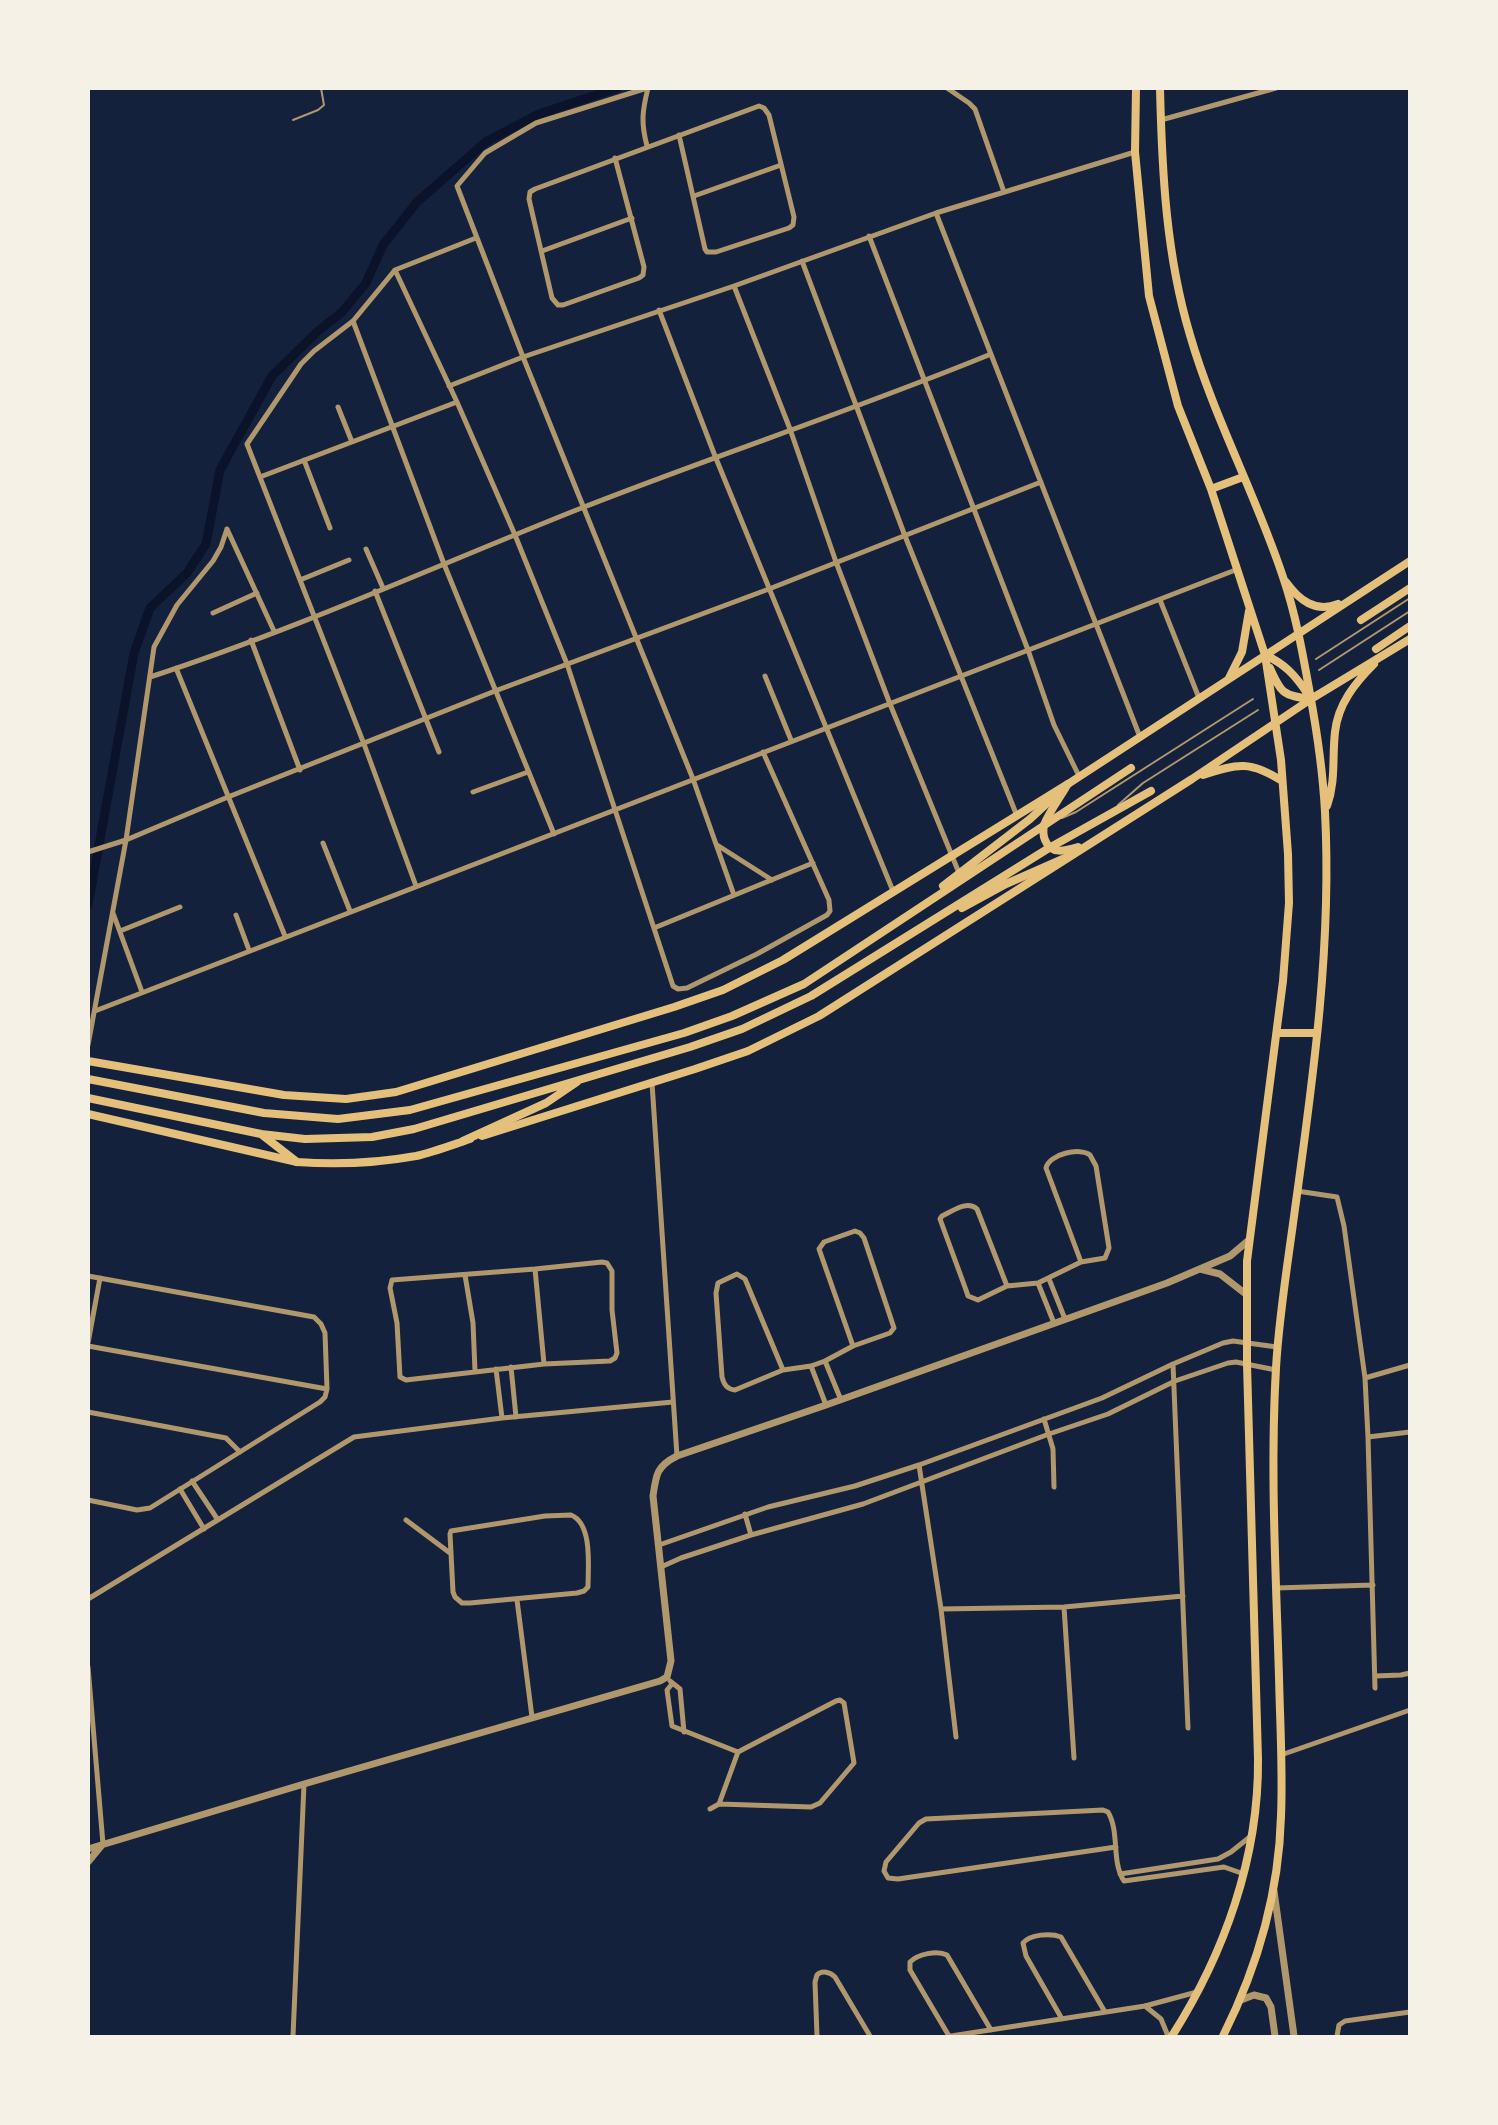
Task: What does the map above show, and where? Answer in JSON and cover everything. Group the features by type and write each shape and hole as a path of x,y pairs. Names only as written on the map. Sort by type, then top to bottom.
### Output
{"main road":[{"path":"1136,88 1135,152 1149,296 1178,406 1211,489 1265,655 1278,685 1290,697 1311,699"},
{"path":"1160,88 1166,214 1176,278 1188,330 1203,378 1283,578 1299,633 1311,699 1325,809 1327,894 1317,1033 1277,1347 1273,1479 1281,1819 1273,1886 1261,1943 1241,2000 1223,2037"},
{"path":"1211,489 1243,477"},
{"path":"88,1061 284,1095 346,1099 396,1092 723,990 783,960 1017,816 1410,561"},
{"path":"1283,578 1296,595 1311,605 1329,608 1352,598"},
{"path":"1361,620 1410,588"},
{"path":"1228,679 1242,652 1250,607"},
{"path":"1376,649 1410,626"},
{"path":"88,1114 297,1162 348,1164 418,1156 748,1051 819,1016 1192,779 1311,699 1410,639"},
{"path":"1325,809 1334,780 1334,739 1337,717 1349,692 1386,653"},
{"path":"1265,655 1281,662 1296,675 1311,699"},
{"path":"1170,2037 1198,1992 1225,1934 1244,1874 1252,1835 1258,1778 1247,1294 1249,1240 1277,1034 1289,903 1289,871 1282,781 1276,723 1265,655"},
{"path":"1192,779 1229,766 1244,765 1261,769 1282,781"},
{"path":"88,1079 264,1113 338,1119 410,1110 684,1033 732,1016 804,984 1131,768"},
{"path":"1068,784 1044,826 1043,834 1049,848 1057,851 1068,850 1095,841"},
{"path":"898,921 1030,819 1068,784"},
{"path":"88,1098 261,1134 305,1139 372,1137 414,1129 690,1047 742,1029 811,996 1049,848 1151,791"},
{"path":"928,923 1065,858"},
{"path":"1277,1034 1317,1033"},
{"path":"464,1141 546,1103 581,1078"},
{"path":"261,1134 297,1162"}],"street":[{"path":"647,146 642,128 642,112 648,88"},
{"path":"648,88 536,123 485,153 467,171 457,186 583,508 693,779 734,895"},
{"path":"947,88 975,109 1004,192"},
{"path":"1161,120 1276,88"},
{"path":"615,158 644,267 643,275 558,305 552,298 529,199 530,192 615,158 759,106 764,108 769,116 794,217 793,225 716,252 707,252 679,135"},
{"path":"449,386 523,357 734,286 936,213 1135,152"},
{"path":"694,196 781,165"},
{"path":"936,213 1140,737"},
{"path":"542,251 632,218"},
{"path":"869,236 1028,650 1054,725 1079,776"},
{"path":"417,886 247,444 301,364 353,321 395,270 476,238"},
{"path":"802,261 905,536 1017,816"},
{"path":"395,270 457,402 515,535 567,664 673,986 678,989 687,988 757,954 827,915 830,910 831,905 763,752"},
{"path":"734,286 790,429 836,562 890,704 959,873"},
{"path":"659,310 715,456 893,891"},
{"path":"353,321 444,564 554,834"},
{"path":"150,677 314,616 715,456 924,382 991,354"},
{"path":"260,477 457,402"},
{"path":"338,407 352,442"},
{"path":"304,460 330,528"},
{"path":"91,851 126,840 495,691 769,589 1041,482"},
{"path":"88,1045 126,840 154,646 177,605 213,561 227,529 274,631"},
{"path":"366,549 383,588"},
{"path":"300,580 349,560"},
{"path":"95,1011 1238,569"},
{"path":"375,591 439,752"},
{"path":"213,613 257,593"},
{"path":"1160,600 1199,698"},
{"path":"251,640 300,770"},
{"path":"176,668 285,936"},
{"path":"765,676 791,741"},
{"path":"473,792 528,772"},
{"path":"322,843 350,911"},
{"path":"717,845 772,880"},
{"path":"654,928 813,863"},
{"path":"120,932 180,907"},
{"path":"112,912 142,992"},
{"path":"236,915 249,950"},
{"path":"652,1083 677,1456"},
{"path":"1007,1286 977,1209 967,1205 942,1216 940,1222 969,1296 978,1300 1007,1286 1038,1283 1081,1262 1105,1258 1108,1256 1109,1248 1096,1166 1090,1155 1080,1150 1051,1159 1047,1163 1047,1168 1081,1262"},
{"path":"1297,1191 1336,1197 1344,1226 1365,1378 1373,1585 1374,1688"},
{"path":"783,1370 745,1279 737,1274 717,1283 722,1377 726,1386 735,1390 783,1370 811,1366 825,1361 853,1346 890,1333 894,1328 864,1238 855,1231 824,1242 819,1249 853,1346"},
{"path":"738,1752 674,1728 671,1723 667,1690 671,1661 653,1496 655,1476 664,1463 677,1456 841,1400 1200,1269 1230,1256 1249,1240"},
{"path":"607,1263 612,1271 612,1310 617,1353 615,1358 605,1362 544,1364 406,1380 398,1373 398,1335 390,1288 392,1281 535,1269 607,1263"},
{"path":"535,1269 544,1364"},
{"path":"1200,1269 1220,1274 1247,1294"},
{"path":"465,1275 473,1323 475,1371"},
{"path":"88,1276 314,1317 321,1324 325,1333 327,1389 325,1397 320,1402 143,1510 88,1500"},
{"path":"100,1278 88,1344 327,1389"},
{"path":"1049,1279 1065,1319"},
{"path":"1038,1283 1053,1323"},
{"path":"659,1545 745,1515 855,1486 919,1465 1102,1398 1223,1343 1247,1342 1277,1347"},
{"path":"825,1361 841,1400"},
{"path":"662,1567 681,1558 751,1535 863,1504 1108,1414 1175,1381 1227,1363 1247,1364 1276,1370"},
{"path":"1173,1364 1188,1728"},
{"path":"1365,1378 1410,1365"},
{"path":"811,1366 826,1405"},
{"path":"511,1367 516,1417"},
{"path":"496,1369 502,1418"},
{"path":"88,1599 354,1437 502,1418 673,1402"},
{"path":"88,1412 226,1438 240,1452"},
{"path":"1044,1419 1053,1449 1054,1486"},
{"path":"1368,1437 1410,1432"},
{"path":"919,1465 941,1609 956,1737"},
{"path":"192,1481 218,1520"},
{"path":"180,1489 204,1528"},
{"path":"571,1515 579,1518 586,1536 588,1587 577,1593 462,1603 453,1592 450,1553 450,1534 454,1530 545,1516 571,1515"},
{"path":"745,1515 751,1535"},
{"path":"406,1520 450,1553"},
{"path":"1276,1588 1373,1585"},
{"path":"941,1609 1064,1606 1183,1596"},
{"path":"517,1600 532,1717"},
{"path":"1064,1606 1074,1758"},
{"path":"88,1667 103,1844 88,1862"},
{"path":"1375,1676 1410,1673"},
{"path":"88,1849 532,1717 669,1680 680,1689 684,1732"},
{"path":"710,1809 719,1804 811,1807 820,1803 854,1763 846,1707 840,1700 836,1701 738,1752 719,1804"},
{"path":"1281,1755 1410,1710"},
{"path":"293,2037 304,1784"},
{"path":"1116,1847 898,1879 888,1878 884,1871 886,1862 919,1823 930,1818 1103,1810 1110,1814 1116,1847 1120,1875 1126,1882 1224,1867 1244,1874"},
{"path":"1120,1875 1223,1857 1252,1835"},
{"path":"1177,1866 1178,1875"},
{"path":"1150,1870 1152,1878"},
{"path":"1273,1886 1294,2037"},
{"path":"1062,2019 1026,1956 1023,1943 1029,1938 1052,1935 1061,1937 1105,2012"},
{"path":"991,2030 950,1959 944,1953 916,1957 910,1962 912,1975 950,2037 1145,2006 1198,1992"},
{"path":"817,2037 817,1975 821,1972 832,1974 870,2037"},
{"path":"1241,2000 1254,1995 1266,1998 1271,2007 1275,2037"},
{"path":"1145,2006 1161,2019 1170,2037"},
{"path":"1337,2037 1339,2025 1345,2021 1410,2012"}],"lane":[{"path":"293,120 318,110 324,105 321,88"},
{"path":"1316,658 1410,598"},
{"path":"1318,670 1410,611"},
{"path":"1044,826 1076,812 1252,699"},
{"path":"1105,817 1143,783 1258,710"}],"waterway":[{"path":"88,905 134,653 150,608 187,573 206,544 220,470 272,376 317,332 342,312 366,283 383,245 417,202 487,141 539,114 617,88"}]}
